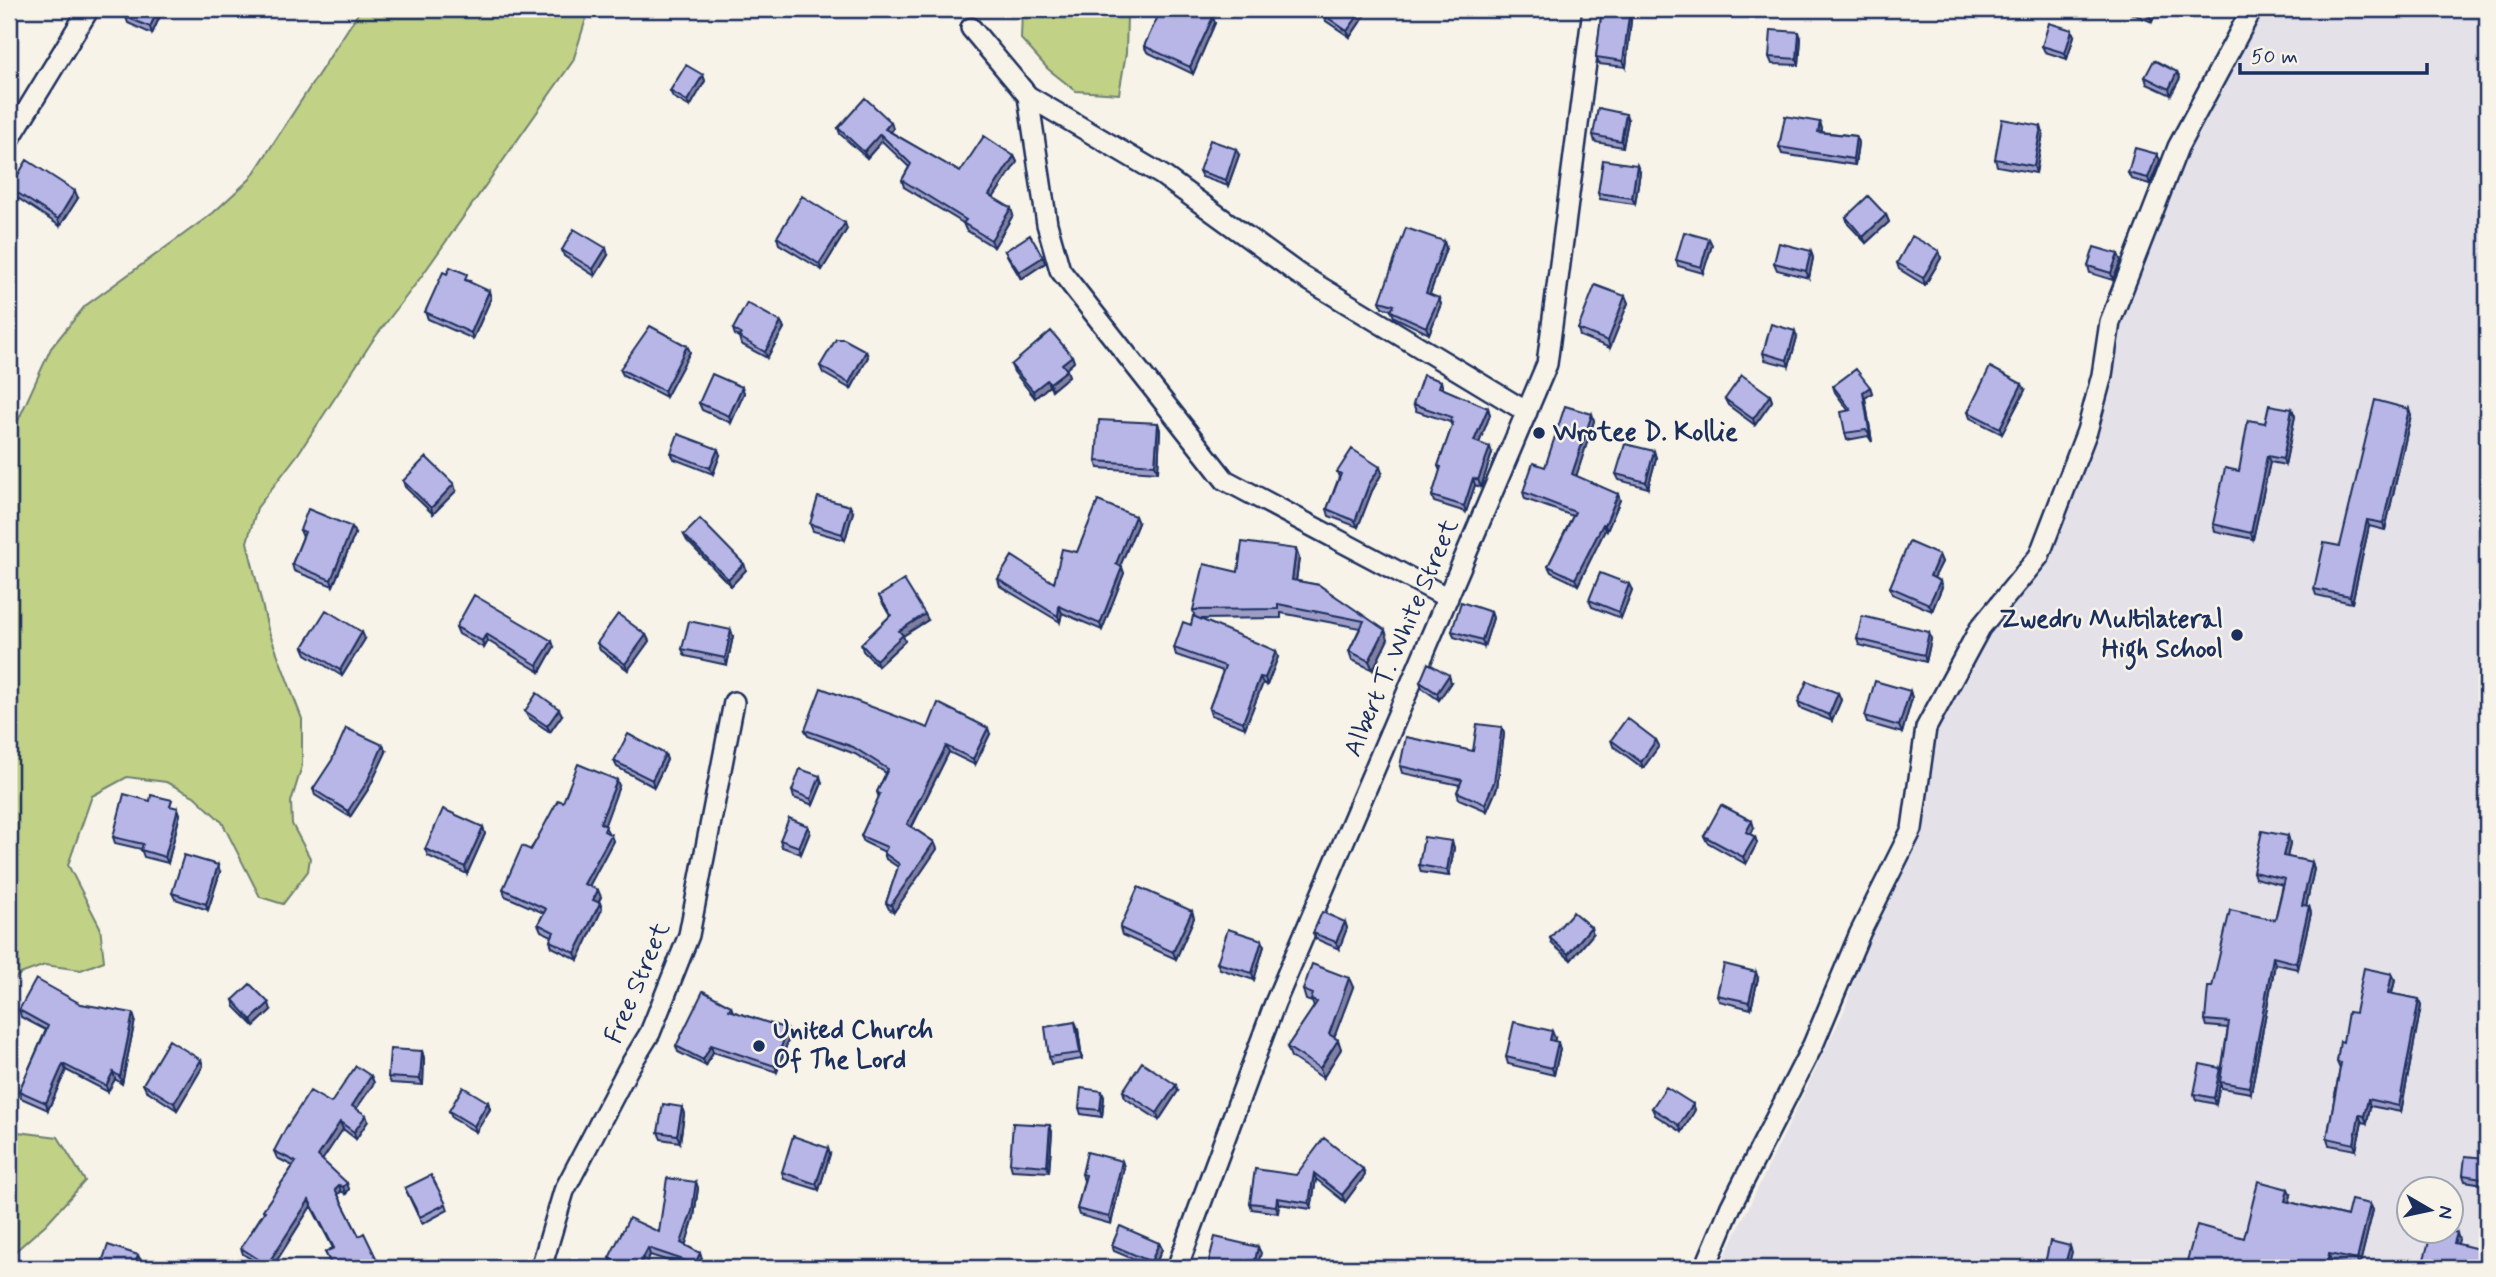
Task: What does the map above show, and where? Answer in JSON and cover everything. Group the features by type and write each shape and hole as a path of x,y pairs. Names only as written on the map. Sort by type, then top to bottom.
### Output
{"street":[{"path":"9,140 89,9"},
{"name":"Albert T. White Street","path":"1177,1268 1275,1003 1547,364 1593,9"},
{"path":"1705,1268 1731,1206 1814,1045 1860,933 1912,829 1926,728 1980,628 2039,556 2087,431 2102,375 2110,322 2168,172 2178,147 2252,9"},
{"path":"971,28 1028,96 1162,175 1297,273 1425,353 1490,388 1527,412"},
{"path":"1028,96 1047,224 1060,270 1225,480 1448,598"},
{"name":"Free Street","path":"541,1268 565,1191 628,1069 650,1033 690,935 733,702"}],"shaded area":[{"name":"Zwedru Multilateral High School","path":"2262,9 2487,9 2487,1268 1719,1268 1844,1011 1870,931 1921,811 1940,721 1979,648 2068,505 2098,430 2119,323 2183,157"}],"green space":[{"path":"361,9 589,9 573,61 421,277 373,340 298,454 257,508 247,542 268,629 302,719 302,766 291,802 292,824 310,858 308,871 283,904 260,897 222,822 194,796 166,782 127,777 92,796 68,865 100,927 104,961 81,970 45,965 20,974 9,985 9,469 16,425 51,348 85,306 213,213 250,179"},
{"path":"1022,9 1132,9 1127,16 1126,53 1119,94 1076,91 1048,69 1021,39"},
{"path":"9,1122 18,1132 58,1137 85,1181 46,1224 9,1257"}],"building":[{"path":"129,9 158,9 150,27 126,17"},
{"path":"1173,9 1205,9 1213,17 1190,67 1144,46 1160,12 1170,16"},
{"path":"1328,9 1363,9 1347,31 1324,15"},
{"path":"1602,9 1630,9 1623,61 1596,57"},
{"path":"2137,9 2151,9 2149,14"},
{"path":"2049,23 2072,30 2065,53 2042,46"},
{"path":"1771,30 1799,32 1797,59 1769,57"},
{"path":"2154,60 2177,72 2169,89 2145,77"},
{"path":"686,65 703,75 687,101 670,91"},
{"path":"865,98 891,122 885,129 960,172 984,136 1014,156 989,195 1011,208 991,240 963,223 966,220 902,180 911,164 880,134 864,152 838,128"},
{"path":"1598,108 1626,114 1621,141 1593,135"},
{"path":"1785,116 1820,122 1818,132 1856,136 1853,159 1779,147"},
{"path":"2002,119 2041,126 2034,166 1995,159"},
{"path":"1210,140 1236,149 1226,180 1199,171"},
{"path":"2135,148 2157,154 2148,178 2128,173"},
{"path":"27,160 75,191 58,219 10,188"},
{"path":"1603,160 1637,165 1632,198 1598,193"},
{"path":"802,196 845,223 819,264 777,237"},
{"path":"1868,196 1886,215 1863,237 1846,217"},
{"path":"1406,228 1444,241 1426,293 1439,298 1426,327 1391,311 1394,305 1380,301"},
{"path":"574,229 606,248 593,269 562,250"},
{"path":"1684,232 1709,239 1701,267 1676,260"},
{"path":"1030,235 1043,257 1019,272 1005,251"},
{"path":"1912,236 1939,251 1923,278 1897,263"},
{"path":"1779,243 1811,251 1806,271 1774,263"},
{"path":"2094,247 2118,254 2111,273 2088,266"},
{"path":"450,267 467,274 465,280 489,291 471,333 425,312 443,272 447,274"},
{"path":"1595,285 1625,296 1608,341 1578,329"},
{"path":"747,303 781,322 765,352 739,337 741,334 733,329"},
{"path":"1771,324 1795,331 1787,360 1763,353"},
{"path":"650,326 687,346 664,391 620,369"},
{"path":"1051,331 1072,356 1062,364 1067,370 1050,383 1047,380 1033,391 1011,365"},
{"path":"836,339 844,339 866,351 849,383 820,366"},
{"path":"1990,367 2022,384 2000,428 1968,412"},
{"path":"1856,369 1870,387 1863,392 1870,436 1866,430 1845,433 1841,412 1851,410 1833,386"},
{"path":"712,374 742,387 729,416 699,403"},
{"path":"1423,375 1441,381 1439,387 1488,408 1474,441 1490,447 1478,480 1473,478 1464,506 1432,496 1441,467 1438,466 1453,423 1450,422 1452,417 1413,404"},
{"path":"1742,375 1770,395 1753,419 1725,399"},
{"path":"2375,400 2409,409 2383,523 2367,520 2350,596 2314,589 2324,543 2340,546"},
{"path":"2269,405 2292,409 2283,459 2267,456 2251,533 2213,524 2225,468 2239,471 2248,420 2265,423"},
{"path":"1565,406 1592,414 1572,474 1618,494 1605,525 1603,524 1575,579 1548,566 1575,512 1523,492 1533,463 1545,467"},
{"path":"1099,420 1158,423 1155,465 1096,461"},
{"path":"678,434 718,449 710,468 671,453"},
{"path":"1625,444 1654,451 1646,482 1616,474"},
{"path":"1352,449 1380,467 1369,484 1355,521 1327,509 1341,474 1337,472"},
{"path":"426,457 454,484 431,508 403,481"},
{"path":"818,497 850,506 842,534 810,524"},
{"path":"1098,501 1135,516 1116,564 1122,567 1100,624 1059,606 1058,616 998,579 1012,556 1054,583 1062,549 1077,552"},
{"path":"308,509 352,527 331,580 292,564 305,532 300,530"},
{"path":"700,519 744,564 728,579 684,535"},
{"path":"1242,542 1296,549 1292,580 1319,585 1385,630 1369,661 1349,651 1364,621 1278,604 1278,609 1193,610 1204,564 1238,572"},
{"path":"1909,542 1939,555 1930,576 1940,581 1929,604 1890,587"},
{"path":"1600,573 1629,584 1619,612 1589,600"},
{"path":"904,580 925,614 899,631 903,635 876,660 861,644 891,615 879,596"},
{"path":"474,595 552,641 537,665 486,634 482,641 456,627"},
{"path":"1461,602 1491,612 1482,640 1452,631"},
{"path":"326,610 362,632 340,670 303,647"},
{"path":"618,614 646,635 625,664 597,643"},
{"path":"1193,616 1276,651 1265,678 1260,677 1243,722 1209,709 1225,666 1174,648 1183,622 1191,625"},
{"path":"1862,616 1929,632 1924,655 1857,639"},
{"path":"689,621 731,630 725,658 682,649"},
{"path":"1428,663 1449,675 1437,693 1420,682"},
{"path":"1807,681 1838,693 1829,715 1798,702"},
{"path":"1875,681 1910,691 1899,726 1865,716"},
{"path":"821,688 928,728 938,703 988,728 973,759 946,746 907,824 934,842 891,905 886,903 899,864 884,853 887,847 861,836 888,769 853,747 805,730"},
{"path":"537,693 559,709 547,726 525,711"},
{"path":"1627,718 1656,740 1641,762 1611,740"},
{"path":"1477,724 1502,727 1494,782 1485,804 1457,792 1462,780 1400,766 1406,737 1473,751"},
{"path":"346,728 383,745 367,782 348,811 313,789 332,760"},
{"path":"628,734 665,754 652,780 614,761"},
{"path":"578,764 617,780 600,823 606,826 604,831 611,835 584,884 598,890 593,900 600,903 575,953 550,941 554,932 538,924 546,909 503,889 522,846 531,850 558,800 563,802"},
{"path":"800,769 820,776 811,799 792,791"},
{"path":"124,794 150,801 151,795 172,800 170,806 178,808 165,857 141,850 143,844 113,837"},
{"path":"1721,805 1752,821 1746,832 1755,837 1743,857 1704,836"},
{"path":"443,809 483,827 465,867 425,849"},
{"path":"789,818 808,826 799,847 780,840"},
{"path":"2262,831 2288,836 2283,856 2312,862 2302,905 2309,906 2296,963 2273,957 2249,1087 2220,1082 2229,1022 2205,1020 2208,987 2212,987 2230,910 2275,920 2285,879 2253,872"},
{"path":"1424,837 1452,841 1447,870 1419,865"},
{"path":"184,855 218,865 206,904 172,893"},
{"path":"1138,887 1192,911 1173,952 1120,928"},
{"path":"1322,912 1345,922 1336,942 1313,933"},
{"path":"1573,912 1591,927 1568,954 1550,938"},
{"path":"1228,929 1262,940 1252,973 1217,963"},
{"path":"1312,964 1349,978 1329,1034 1338,1040 1320,1068 1287,1047 1317,1002 1311,1000 1313,994 1303,990"},
{"path":"1724,964 1756,972 1749,1002 1717,995"},
{"path":"2364,968 2392,974 2388,993 2419,999 2399,1106 2368,1099 2364,1116 2359,1115 2354,1144 2327,1138 2341,1063 2337,1062 2340,1041 2343,1042 2348,1012 2355,1013"},
{"path":"36,979 81,1004 133,1013 120,1077 113,1072 106,1086 63,1064 46,1103 19,1091 48,1026 19,1010"},
{"path":"250,984 269,1003 251,1020 233,1000"},
{"path":"703,991 731,1006 729,1010 787,1029 775,1066 711,1045 703,1060 676,1046"},
{"path":"1075,1022 1080,1053 1049,1057 1045,1027"},
{"path":"1514,1022 1552,1031 1550,1040 1558,1042 1552,1068 1506,1057"},
{"path":"169,1040 201,1060 174,1103 143,1084"},
{"path":"390,1049 422,1051 420,1079 388,1077"},
{"path":"1142,1062 1176,1085 1157,1113 1123,1091"},
{"path":"2200,1064 2220,1068 2214,1098 2194,1094"},
{"path":"356,1066 371,1076 352,1106 366,1115 354,1132 340,1122 318,1156 347,1183 335,1189 359,1236 364,1233 381,1268 333,1268 325,1252 334,1248 309,1200 267,1265 241,1248 296,1162 274,1151 310,1091 331,1103"},
{"path":"463,1087 488,1102 474,1126 449,1111"},
{"path":"1666,1087 1693,1104 1679,1125 1652,1108"},
{"path":"1081,1088 1102,1091 1100,1110 1079,1108"},
{"path":"663,1104 682,1107 677,1135 658,1132"},
{"path":"1013,1123 1050,1125 1047,1166 1010,1163"},
{"path":"793,1136 828,1148 816,1184 782,1172"},
{"path":"1324,1138 1363,1169 1342,1195 1314,1173 1309,1203 1277,1198 1276,1206 1250,1203 1255,1169 1296,1175"},
{"path":"1087,1152 1122,1161 1109,1217 1077,1209 1086,1175 1082,1174"},
{"path":"2465,1156 2485,1158 2482,1178 2463,1175"},
{"path":"431,1175 446,1204 420,1217 405,1188"},
{"path":"667,1178 696,1182 692,1211 681,1243 700,1253 695,1264 648,1248 638,1268 629,1268 609,1258 629,1218 659,1232"},
{"path":"2258,1181 2288,1189 2285,1201 2347,1216 2351,1200 2370,1204 2357,1260 2329,1254 2326,1268 2185,1268 2197,1225 2244,1238"},
{"path":"1120,1226 1159,1243 1151,1262 1112,1245"},
{"path":"1215,1237 1258,1247 1254,1265 1272,1268 1207,1268"},
{"path":"2050,1241 2070,1246 2064,1268 2044,1268"},
{"path":"108,1245 138,1255 134,1268 100,1268"},
{"path":"2464,1245 2487,1251 2487,1268 2422,1266 2428,1246"}],"place":[{"name":"Wrotee D. Kollie","path":"1539,433"},
{"name":"Zwedru Multilateral High School","path":"2237,635"},
{"name":"United Church Of The Lord","path":"759,1046"}]}
